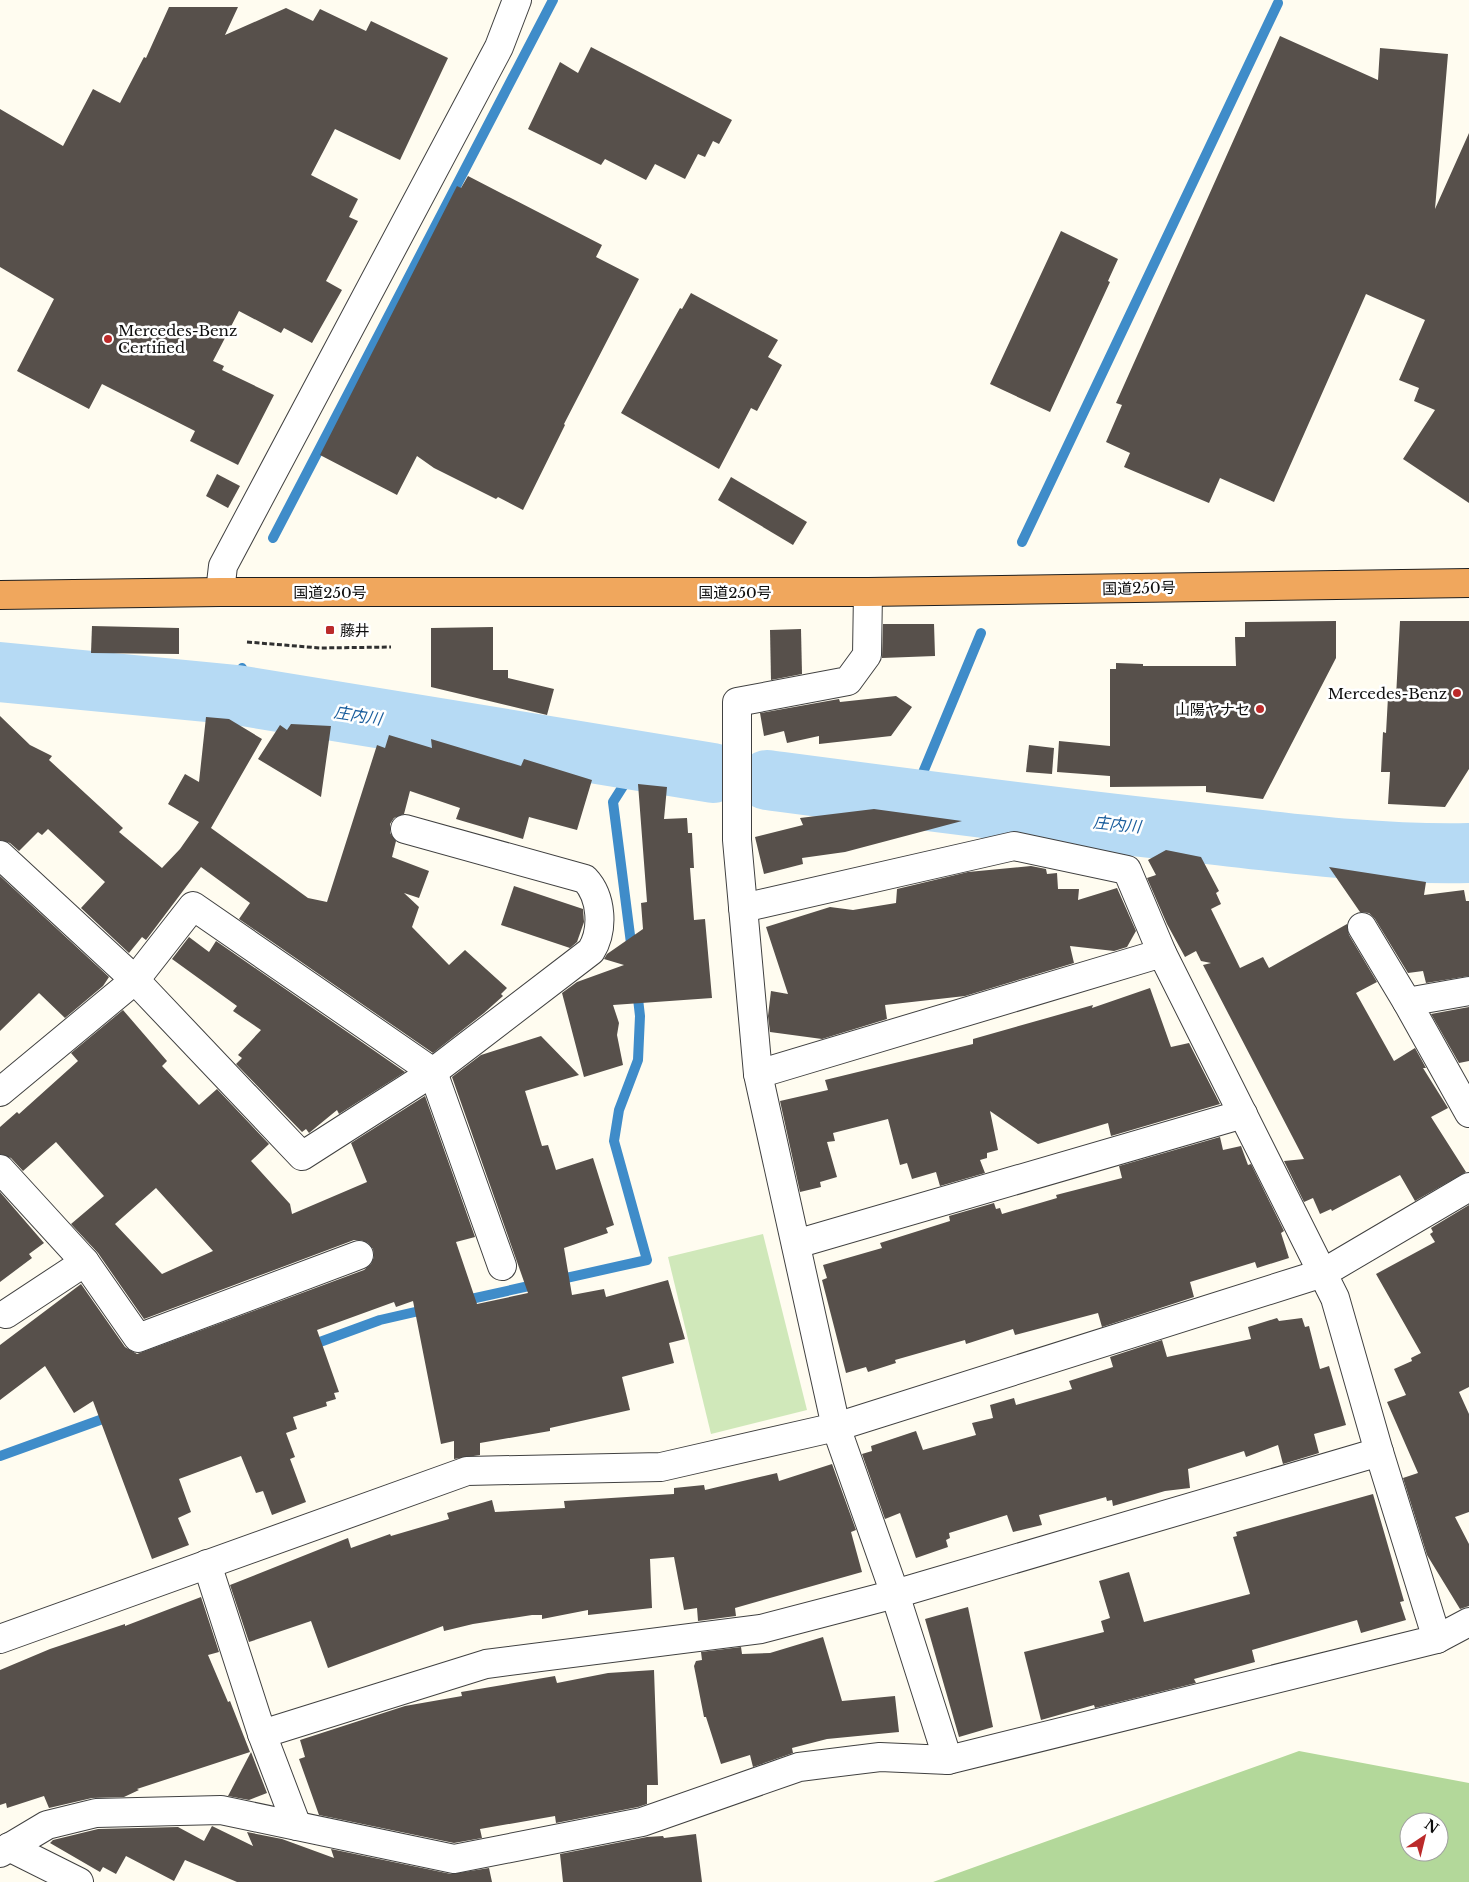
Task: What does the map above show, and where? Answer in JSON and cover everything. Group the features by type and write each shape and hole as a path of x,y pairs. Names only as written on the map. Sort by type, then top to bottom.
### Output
{"highway":[{"name":"国道250号","path":"0,595 220,592 868,592 1469,583"}],"street":[{"path":"220,592 223,566 499,46 517,0"},
{"path":"868,592 867,655 848,681 738,702 737,840 758,1074 836,1427 895,1594 948,1760"},
{"path":"0,855 135,980 302,1156 433,1072 592,951 598,940 600,929 595,890 585,879 405,829"},
{"path":"743,908 1014,846 1127,870 1162,953 1335,1298 1379,1452 1437,1639"},
{"path":"0,1092 135,980 193,906 433,1072 502,1266"},
{"path":"1362,927 1407,1002 1469,1113"},
{"path":"758,1074 1162,953"},
{"path":"1407,1002 1469,991"},
{"path":"796,1244 1244,1114"},
{"path":"0,1168 85,1262 138,1338 359,1255"},
{"path":"0,1639 467,1471 661,1467 836,1427 1323,1272 1469,1187"},
{"path":"6,1314 85,1262"},
{"path":"262,1734 486,1664 761,1629 895,1594 1379,1452"},
{"path":"207,1564 262,1734 297,1826"},
{"path":"4,1850 47,1825 96,1813 221,1810 454,1859 642,1822 799,1767 880,1757 948,1760 1437,1639 1469,1622"},
{"path":"4,1850 79,1882"}],"path":[{"path":"248,642 320,648 391,647"}],"green space":[{"path":"763,1234 807,1410 711,1434 668,1257"},
{"path":"1299,1751 1469,1783 1469,1882 933,1882"}],"building":[{"path":"169,7 238,7 225,35 286,8 313,21 320,9 366,31 371,21 448,58 400,160 335,129 311,175 358,199 349,217 358,221 326,281 342,290 312,343 284,328 281,333 239,311 213,361 224,366 222,370 274,395 238,465 190,441 195,431 102,384 89,409 17,371 54,299 0,267 0,109 63,146 93,89 120,103 144,57 146,58"},
{"path":"1280,36 1378,80 1380,48 1448,54 1435,209 1469,133 1469,503 1403,459 1435,410 1414,401 1419,388 1399,380 1425,320 1366,294 1274,502 1220,478 1209,503 1124,467 1130,453 1106,442 1122,405 1116,403"},
{"path":"591,47 732,120 719,144 713,141 705,157 698,154 685,179 655,164 646,180 605,159 601,165 528,129 560,62 578,73"},
{"path":"468,176 602,245 596,257 639,279 564,424 523,510 498,497 496,499 434,468 417,456 397,495 320,455 457,186 461,188"},
{"path":"1061,231 1118,259 1108,281 1110,282 1050,412 990,384"},
{"path":"691,293 778,340 768,357 782,365 757,411 751,408 719,469 621,413 680,308 682,309"},
{"path":"217,474 240,486 228,508 206,496"},
{"path":"731,477 807,522 793,545 718,500"},
{"path":"1336,621 1336,658 1263,799 1206,792 1206,786 1110,787 1110,776 1057,772 1059,741 1110,746 1110,669 1116,669 1116,663 1143,664 1143,666 1236,666 1235,637 1245,637 1245,622"},
{"path":"1400,621 1469,621 1469,769 1445,807 1388,804 1390,772 1381,772 1383,732 1386,733 1388,697 1396,697"},
{"path":"883,624 934,624 935,656 882,658"},
{"path":"92,626 179,628 179,654 91,653"},
{"path":"493,627 493,670 508,670 508,678 554,689 547,715 431,687 431,628"},
{"path":"801,629 802,674 771,680 770,630"},
{"path":"896,696 912,707 891,736 819,744 819,736 787,743 784,731 764,736 760,713 839,699 840,702"},
{"path":"0,716 30,745 52,756 49,760 123,828 119,832 162,868 180,849 199,822 168,804 185,774 199,782 206,717 229,719 262,739 211,828 308,898 327,902 377,745 385,748 389,735 432,748 431,739 521,766 524,759 592,780 577,830 529,817 523,839 456,819 460,808 410,791 404,814 394,818 390,824 390,833 396,841 392,857 429,871 419,898 404,893 419,907 412,927 449,965 465,950 507,988 501,994 503,996 484,1013 433,1053 239,919 250,903 201,867 146,940 142,937 129,953 81,908 105,882 48,829 42,835 38,832 19,851 10,843 0,840"},
{"path":"291,724 331,726 321,797 258,759 280,725 287,730"},
{"path":"1029,745 1054,748 1052,774 1026,772"},
{"path":"638,784 667,787 664,819 687,818 688,833 692,833 694,868 690,868 694,920 705,919 712,998 613,1005 619,1023 617,1035 623,1065 584,1077 562,993 577,982 624,965 604,959 607,954 643,929 641,903 647,902"},
{"path":"874,809 962,821 845,852 802,858 803,864 764,874 755,837 803,825 800,818"},
{"path":"1166,850 1201,857 1219,891 1216,893 1221,904 1211,909 1240,968 1263,957 1269,968 1347,924 1349,935 1377,982 1356,993 1394,1061 1415,1048 1426,1068 1423,1068 1448,1108 1431,1117 1466,1172 1415,1201 1400,1175 1332,1211 1331,1209 1320,1214 1313,1198 1304,1202 1284,1161 1304,1159 1203,965 1211,963 1201,961 1196,951 1185,957 1167,924 1147,878 1156,875 1148,860"},
{"path":"1031,866 1046,869 1047,874 1057,873 1058,889 1079,889 1078,900 1117,888 1136,931 1127,947 1114,951 1070,946 1074,963 965,996 885,1005 887,1019 822,1039 770,1032 768,1016 771,991 788,994 766,927 830,907 853,910 896,903 897,889 968,872"},
{"path":"1329,867 1426,882 1424,895 1464,890 1466,901 1469,901 1469,976 1426,983 1423,971 1408,973 1375,919 1369,913 1360,912"},
{"path":"0,876 109,977 103,986 65,1018 39,993 0,1031"},
{"path":"514,886 583,909 584,922 577,942 570,948 501,925"},
{"path":"189,937 209,952 216,941 405,1072 339,1114 337,1110 309,1133 306,1129 302,1132 236,1064 242,1058 238,1055 261,1030 233,1011 237,1006 172,959"},
{"path":"1150,988 1171,1047 1189,1043 1220,1104 1111,1136 1108,1123 1038,1144 990,1111 998,1150 987,1153 987,1158 980,1160 985,1173 940,1186 936,1172 912,1179 907,1163 900,1165 888,1119 833,1133 835,1141 827,1142 837,1177 820,1182 821,1187 800,1192 780,1101 828,1090 825,1080 973,1044 973,1039 1093,1005 1092,1008"},
{"path":"1469,1007 1469,1061 1459,1063 1431,1014"},
{"path":"123,1010 167,1061 162,1066 199,1105 217,1089 269,1144 251,1161 290,1204 292,1214 367,1182 351,1143 425,1096 475,1237 456,1242 477,1304 528,1293 452,1077 481,1055 541,1036 579,1075 525,1091 542,1146 548,1145 556,1170 593,1158 614,1225 606,1228 608,1233 564,1248 572,1295 604,1289 606,1297 668,1280 685,1339 669,1343 674,1363 622,1377 630,1410 550,1428 550,1431 480,1443 480,1455 454,1459 454,1441 441,1444 413,1301 396,1307 394,1302 317,1330 339,1392 334,1393 336,1399 326,1402 327,1406 293,1417 297,1429 286,1433 295,1457 290,1459 306,1502 272,1515 263,1491 256,1493 241,1456 179,1479 191,1512 178,1518 189,1545 152,1559 93,1401 74,1413 45,1366 0,1400 0,1345 81,1284 125,1347 137,1354 364,1270 371,1264 374,1257 373,1249 368,1243 354,1240 144,1319 98,1253 71,1224 104,1196 56,1142 23,1171 11,1158 0,1154 0,1127 17,1112 19,1114 78,1061 71,1053","holes":["156,1188 213,1251 162,1274 115,1224"]},
{"path":"1220,1137 1223,1150 1241,1146 1248,1165 1251,1164 1284,1231 1281,1233 1289,1258 1257,1268 1255,1262 1190,1282 1194,1297 1102,1327 1098,1313 1015,1335 1013,1329 966,1344 965,1340 895,1360 896,1363 868,1372 866,1367 846,1373 822,1280 827,1278 823,1265 882,1248 880,1243 950,1221 949,1216 994,1203 996,1209 1000,1208 1002,1214 1057,1198 1056,1195 1122,1178 1119,1166"},
{"path":"0,1192 44,1243 29,1254 32,1258 0,1282"},
{"path":"1469,1205 1469,1387 1459,1392 1469,1414 1469,1512 1455,1517 1469,1544 1469,1606 1460,1609 1427,1555 1403,1478 1418,1473 1387,1402 1406,1395 1394,1369 1412,1361 1411,1358 1421,1353 1376,1274 1435,1242 1430,1234 1433,1232 1431,1228"},
{"path":"1277,1318 1279,1321 1302,1318 1305,1327 1309,1326 1320,1369 1329,1366 1346,1425 1314,1434 1319,1453 1283,1464 1278,1445 1246,1457 1244,1451 1188,1469 1190,1488 1165,1491 1113,1506 1112,1500 1107,1501 1106,1497 1039,1515 1042,1525 1013,1532 1007,1515 949,1533 950,1538 946,1540 948,1547 916,1558 900,1513 885,1519 862,1454 872,1451 871,1446 916,1431 923,1450 976,1435 972,1423 993,1418 990,1405 1014,1398 1016,1405 1072,1389 1069,1381 1113,1367 1110,1357 1162,1340 1167,1357 1251,1339 1248,1327"},
{"path":"832,1464 856,1530 851,1532 862,1572 735,1608 736,1616 698,1621 697,1608 684,1610 674,1557 650,1559 652,1608 588,1615 588,1610 542,1619 542,1615 532,1615 473,1624 444,1631 443,1626 328,1668 311,1621 249,1642 230,1585 348,1538 351,1548 390,1534 391,1536 449,1519 447,1513 492,1500 495,1512 565,1508 564,1501 674,1494 674,1488 704,1485 705,1490 777,1473 779,1481"},
{"path":"1373,1494 1404,1601 1400,1602 1406,1620 1361,1633 1357,1620 1252,1650 1255,1662 1194,1679 1196,1683 1095,1708 1094,1705 1041,1720 1024,1652 1104,1632 1101,1621 1110,1618 1099,1581 1129,1572 1144,1622 1250,1594 1233,1537 1237,1536 1236,1532"},
{"path":"201,1597 219,1652 208,1655 228,1702 230,1701 250,1752 137,1789 139,1790 124,1797 92,1798 49,1808 44,1796 7,1808 6,1803 0,1805 0,1670 50,1649 125,1624 125,1626"},
{"path":"968,1607 993,1727 959,1737 925,1619"},
{"path":"823,1637 842,1701 895,1696 899,1732 827,1739 792,1748 793,1753 753,1767 750,1755 721,1764 706,1717 704,1717 694,1666 696,1661 702,1660 701,1652 741,1647 742,1654 770,1653"},
{"path":"654,1670 658,1785 647,1785 647,1804 638,1807 556,1823 555,1816 480,1829 482,1838 454,1843 319,1815 299,1759 305,1757 300,1740 405,1706 462,1696 461,1692 555,1676 557,1683 608,1673"},
{"path":"251,1752 267,1793 249,1800 228,1796"},
{"path":"212,1826 253,1846 247,1832 282,1839 334,1858 331,1849 451,1874 489,1868 492,1882 237,1882 185,1860 174,1881 126,1856 116,1874 103,1867 100,1872 50,1843 53,1840 98,1829 178,1827 204,1841"},
{"path":"696,1834 702,1882 563,1882 560,1854 647,1837 663,1836 664,1838"}],"waterway":[{"path":"273,538 553,0"},
{"path":"1022,542 1278,3"},
{"path":"912,799 981,633"},
{"path":"237,695 242,668"},
{"name":"庄内川","path":"0,672 237,695 713,773"},
{"path":"632,951 613,802 639,761"},
{"name":"庄内川","path":"767,780 1036,815 1300,844 1401,852 1469,853"},
{"path":"557,1280 647,1260 614,1141 619,1110 638,1060 640,1016 637,990"},
{"path":"462,1301 538,1284"},
{"path":"309,1346 380,1320 428,1309"},
{"path":"0,1456 111,1416"}],"place":[{"name":"Mercedes-Benz Certified","path":"108,339"},
{"name":"藤井","path":"330,630"},
{"name":"Mercedes-Benz","path":"1457,693"},
{"name":"山陽ヤナセ","path":"1260,709"}]}
